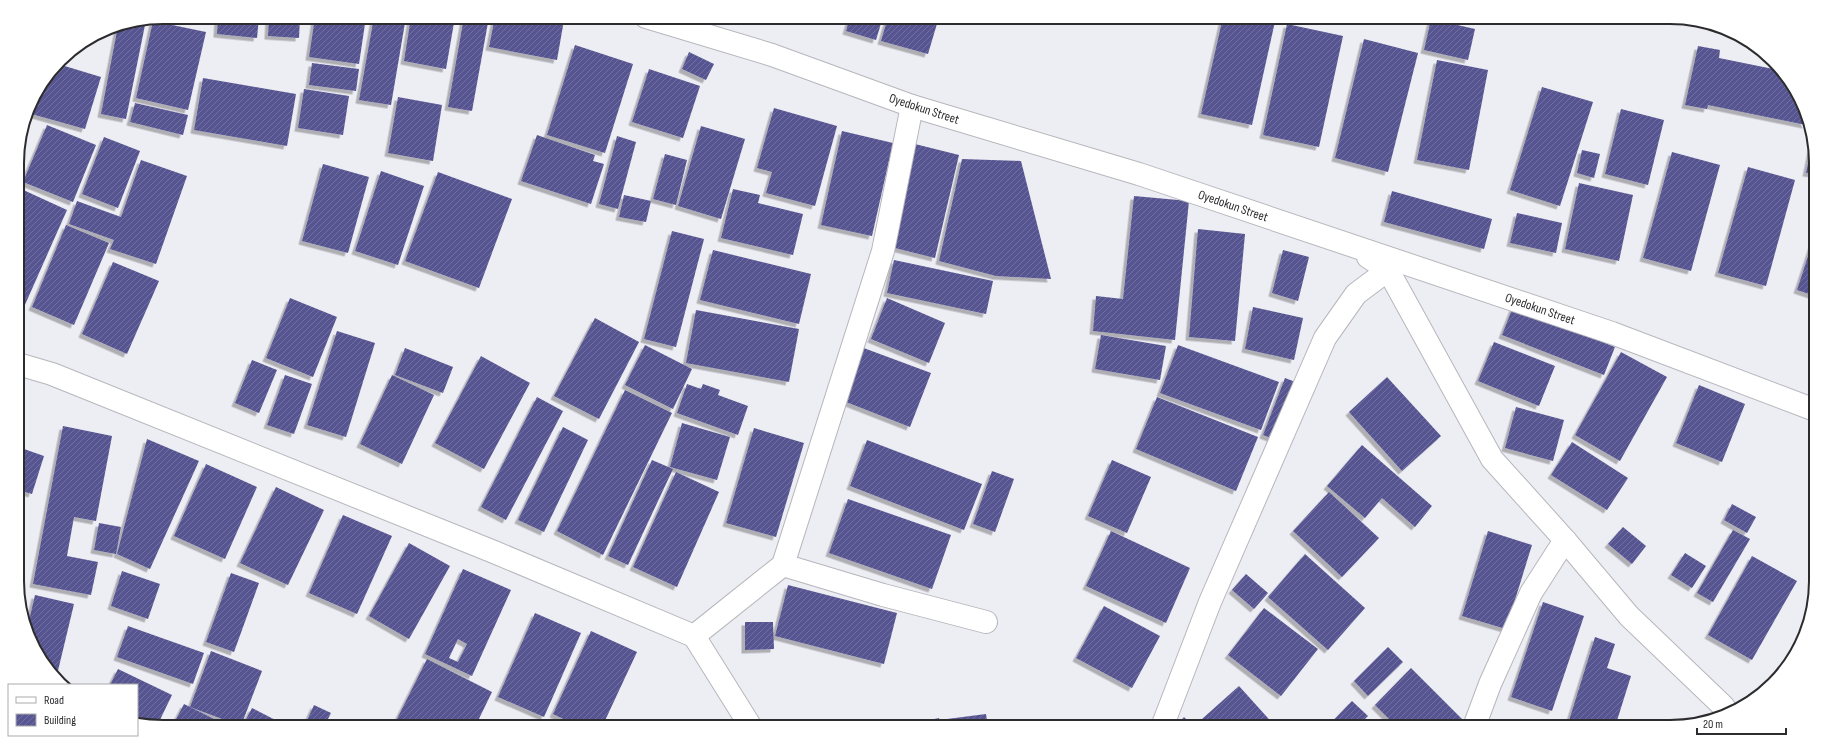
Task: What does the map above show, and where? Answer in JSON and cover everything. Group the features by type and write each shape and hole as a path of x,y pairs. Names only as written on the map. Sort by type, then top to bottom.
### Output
{"street":[{"name":"Oyedokun Street","path":"669,24 772,55 912,106 1139,174 1612,334 1809,407"},
{"path":"694,636 783,565 883,250 912,106"},
{"path":"1354,247 1388,270 1492,459 1565,540 1629,616 1724,708"},
{"path":"1165,720 1210,602 1325,338 1356,294 1388,270"},
{"path":"24,366 52,374 245,451 494,552 694,636 747,720"},
{"path":"1477,720 1490,684 1531,593 1565,540"},
{"path":"783,565 883,595 986,622"}],"building":[{"path":"167,24 206,32 188,110 136,98 152,25"},
{"path":"218,24 258,24 257,38 217,34"},
{"path":"269,24 300,24 299,38 268,36"},
{"path":"314,24 365,24 359,64 309,57"},
{"path":"373,24 405,24 391,105 359,100"},
{"path":"410,24 454,24 446,69 404,61"},
{"path":"463,24 488,24 472,111 448,107"},
{"path":"494,24 563,24 557,60 489,47"},
{"path":"848,24 881,24 876,40 846,31"},
{"path":"886,24 937,24 928,54 881,41"},
{"path":"1221,24 1274,24 1252,125 1201,114"},
{"path":"1287,24 1343,36 1319,147 1263,135"},
{"path":"1430,24 1453,24 1475,29 1468,60 1424,50"},
{"path":"145,25 126,119 101,114 117,31"},
{"path":"1364,39 1418,53 1388,172 1335,158"},
{"path":"575,45 633,64 605,153 547,135"},
{"path":"1698,46 1720,50 1719,58 1771,69 1780,78 1790,94 1803,124 1708,105 1707,109 1685,105"},
{"path":"689,52 714,64 706,80 682,69"},
{"path":"1437,60 1488,70 1469,170 1417,160"},
{"path":"312,63 359,69 356,91 309,85"},
{"path":"64,66 101,77 85,129 33,115 38,102 53,78"},
{"path":"649,69 700,86 683,138 632,122"},
{"path":"203,78 296,94 287,146 194,130"},
{"path":"1542,87 1593,102 1560,206 1510,190"},
{"path":"304,89 349,96 343,135 298,128"},
{"path":"398,97 442,105 433,161 388,153"},
{"path":"135,103 188,115 183,135 130,122"},
{"path":"774,108 837,126 815,206 766,193 772,172 757,168"},
{"path":"1621,109 1664,120 1648,185 1605,174"},
{"path":"47,125 96,145 73,202 24,182"},
{"path":"701,126 745,139 721,219 678,206"},
{"path":"842,131 893,143 872,236 821,225"},
{"path":"537,135 595,155 593,161 604,164 591,204 521,181"},
{"path":"617,136 636,142 618,209 599,204"},
{"path":"104,137 140,151 118,208 82,194"},
{"path":"915,144 959,155 935,258 891,247"},
{"path":"1582,150 1600,154 1594,178 1577,173"},
{"path":"1672,152 1720,165 1691,271 1643,258"},
{"path":"665,154 687,160 676,205 653,199"},
{"path":"962,159 1021,161 1051,279 996,276 939,261"},
{"path":"1809,159 1809,173 1806,173"},
{"path":"141,160 187,176 156,264 110,249 114,240 69,224 77,201 121,217"},
{"path":"323,164 369,177 348,253 302,241"},
{"path":"1748,167 1795,180 1766,286 1718,273"},
{"path":"381,171 424,186 398,265 355,251"},
{"path":"438,172 512,199 479,288 405,261"},
{"path":"1579,183 1633,195 1619,261 1565,249"},
{"path":"733,189 760,195 758,203 803,214 793,255 721,238"},
{"path":"24,190 67,210 24,307"},
{"path":"1392,191 1492,219 1484,249 1384,222"},
{"path":"624,195 651,201 646,222 619,217"},
{"path":"1134,196 1189,201 1175,340 1093,331 1096,296 1123,299"},
{"path":"1517,213 1562,223 1556,253 1510,243"},
{"path":"66,225 109,243 74,325 32,307"},
{"path":"1198,229 1245,234 1235,341 1189,337"},
{"path":"672,231 704,239 676,347 644,339"},
{"path":"713,250 811,274 799,324 700,300"},
{"path":"1283,250 1309,257 1298,301 1272,293"},
{"path":"1809,253 1809,294 1797,290"},
{"path":"894,260 993,281 986,314 887,293"},
{"path":"113,262 159,281 127,354 82,334"},
{"path":"290,298 337,317 313,377 266,358"},
{"path":"887,298 945,323 929,363 871,339"},
{"path":"1253,307 1303,318 1294,360 1245,349"},
{"path":"1513,307 1615,347 1604,375 1502,335"},
{"path":"696,310 799,329 789,382 686,363"},
{"path":"595,318 639,342 599,419 554,396"},
{"path":"337,331 375,343 346,437 307,425"},
{"path":"1101,335 1166,346 1160,380 1095,369"},
{"path":"1494,342 1555,366 1539,406 1478,381"},
{"path":"645,345 692,369 673,409 625,385"},
{"path":"1178,345 1279,382 1261,430 1160,393"},
{"path":"861,347 931,373 910,427 841,400"},
{"path":"405,348 453,367 443,393 395,375"},
{"path":"1621,352 1667,377 1620,461 1575,435"},
{"path":"481,356 530,383 484,469 435,443"},
{"path":"252,360 277,370 259,413 235,403"},
{"path":"285,375 312,384 294,434 267,425"},
{"path":"392,375 434,395 402,464 360,444"},
{"path":"1387,377 1441,436 1402,471 1349,412"},
{"path":"1285,378 1298,383 1276,440 1263,435"},
{"path":"687,384 701,389 703,384 720,390 718,395 748,406 738,435 677,413"},
{"path":"1699,385 1745,404 1722,462 1676,443"},
{"path":"625,390 672,413 603,555 557,531"},
{"path":"537,397 563,411 506,520 481,507"},
{"path":"1157,397 1258,437 1236,491 1136,449"},
{"path":"1516,407 1564,420 1553,461 1505,448"},
{"path":"682,423 730,437 717,480 670,467"},
{"path":"63,426 112,436 96,521 74,517 67,556 98,562 91,595 33,584"},
{"path":"563,427 588,440 544,532 518,520"},
{"path":"754,428 804,443 776,537 726,523"},
{"path":"147,439 199,461 150,569 117,554"},
{"path":"867,440 982,484 964,530 850,486"},
{"path":"1572,442 1628,478 1607,510 1551,475"},
{"path":"1362,445 1432,506 1415,527 1382,498 1365,518 1327,486"},
{"path":"24,449 44,456 32,494 24,492"},
{"path":"652,460 673,469 628,565 608,556"},
{"path":"1112,460 1151,477 1127,533 1088,516"},
{"path":"206,464 257,487 225,559 174,536"},
{"path":"992,471 1014,479 995,532 973,524"},
{"path":"676,472 719,492 677,587 633,567"},
{"path":"276,487 324,510 288,585 240,563"},
{"path":"1329,492 1379,538 1342,577 1293,531"},
{"path":"848,499 951,535 932,589 829,553"},
{"path":"1732,504 1756,517 1747,533 1724,520"},
{"path":"343,515 392,536 357,614 309,593"},
{"path":"99,523 121,527 116,554 94,550"},
{"path":"1623,527 1646,546 1632,564 1608,544"},
{"path":"1733,530 1750,539 1713,602 1697,593"},
{"path":"1111,531 1190,568 1166,623 1086,586"},
{"path":"1488,531 1532,545 1506,629 1462,616"},
{"path":"409,543 450,566 409,639 369,616"},
{"path":"1685,553 1706,566 1692,588 1671,575"},
{"path":"1305,554 1365,608 1328,650 1268,597"},
{"path":"1752,556 1797,581 1752,660 1708,635"},
{"path":"463,569 511,590 472,676 425,654","holes":["458,639 467,644 458,662 449,658"]},
{"path":"122,571 160,584 148,619 111,606"},
{"path":"231,573 259,583 234,652 206,642"},
{"path":"1246,574 1268,593 1254,609 1232,590"},
{"path":"788,585 897,613 884,664 775,636"},
{"path":"35,595 74,604 58,672 47,658 38,642 29,619"},
{"path":"1543,602 1584,616 1552,711 1511,697"},
{"path":"1104,606 1160,636 1132,688 1076,658"},
{"path":"1264,608 1318,649 1281,696 1228,655"},
{"path":"535,613 581,633 544,717 498,697"},
{"path":"745,622 773,622 774,649 745,650"},
{"path":"128,626 204,653 193,684 117,657"},
{"path":"591,631 637,652 605,720 565,720 553,714"},
{"path":"1595,637 1615,644 1607,668 1631,676 1617,720 1569,720"},
{"path":"1388,647 1403,662 1368,696 1354,681"},
{"path":"211,651 262,671 243,720 225,720 190,707"},
{"path":"427,659 492,692 478,720 396,720"},
{"path":"1411,668 1462,719 1390,720 1375,705"},
{"path":"118,669 172,695 160,720 145,719 138,717 138,684 110,684"},
{"path":"1239,686 1270,720 1201,720"},
{"path":"1352,701 1368,716 1364,720 1334,720"},
{"path":"184,704 216,720 176,720"},
{"path":"314,705 331,713 328,720 307,720"},
{"path":"252,708 275,720 246,720"},
{"path":"986,714 987,720 947,720"},
{"path":"939,718 939,720 929,720"}]}
